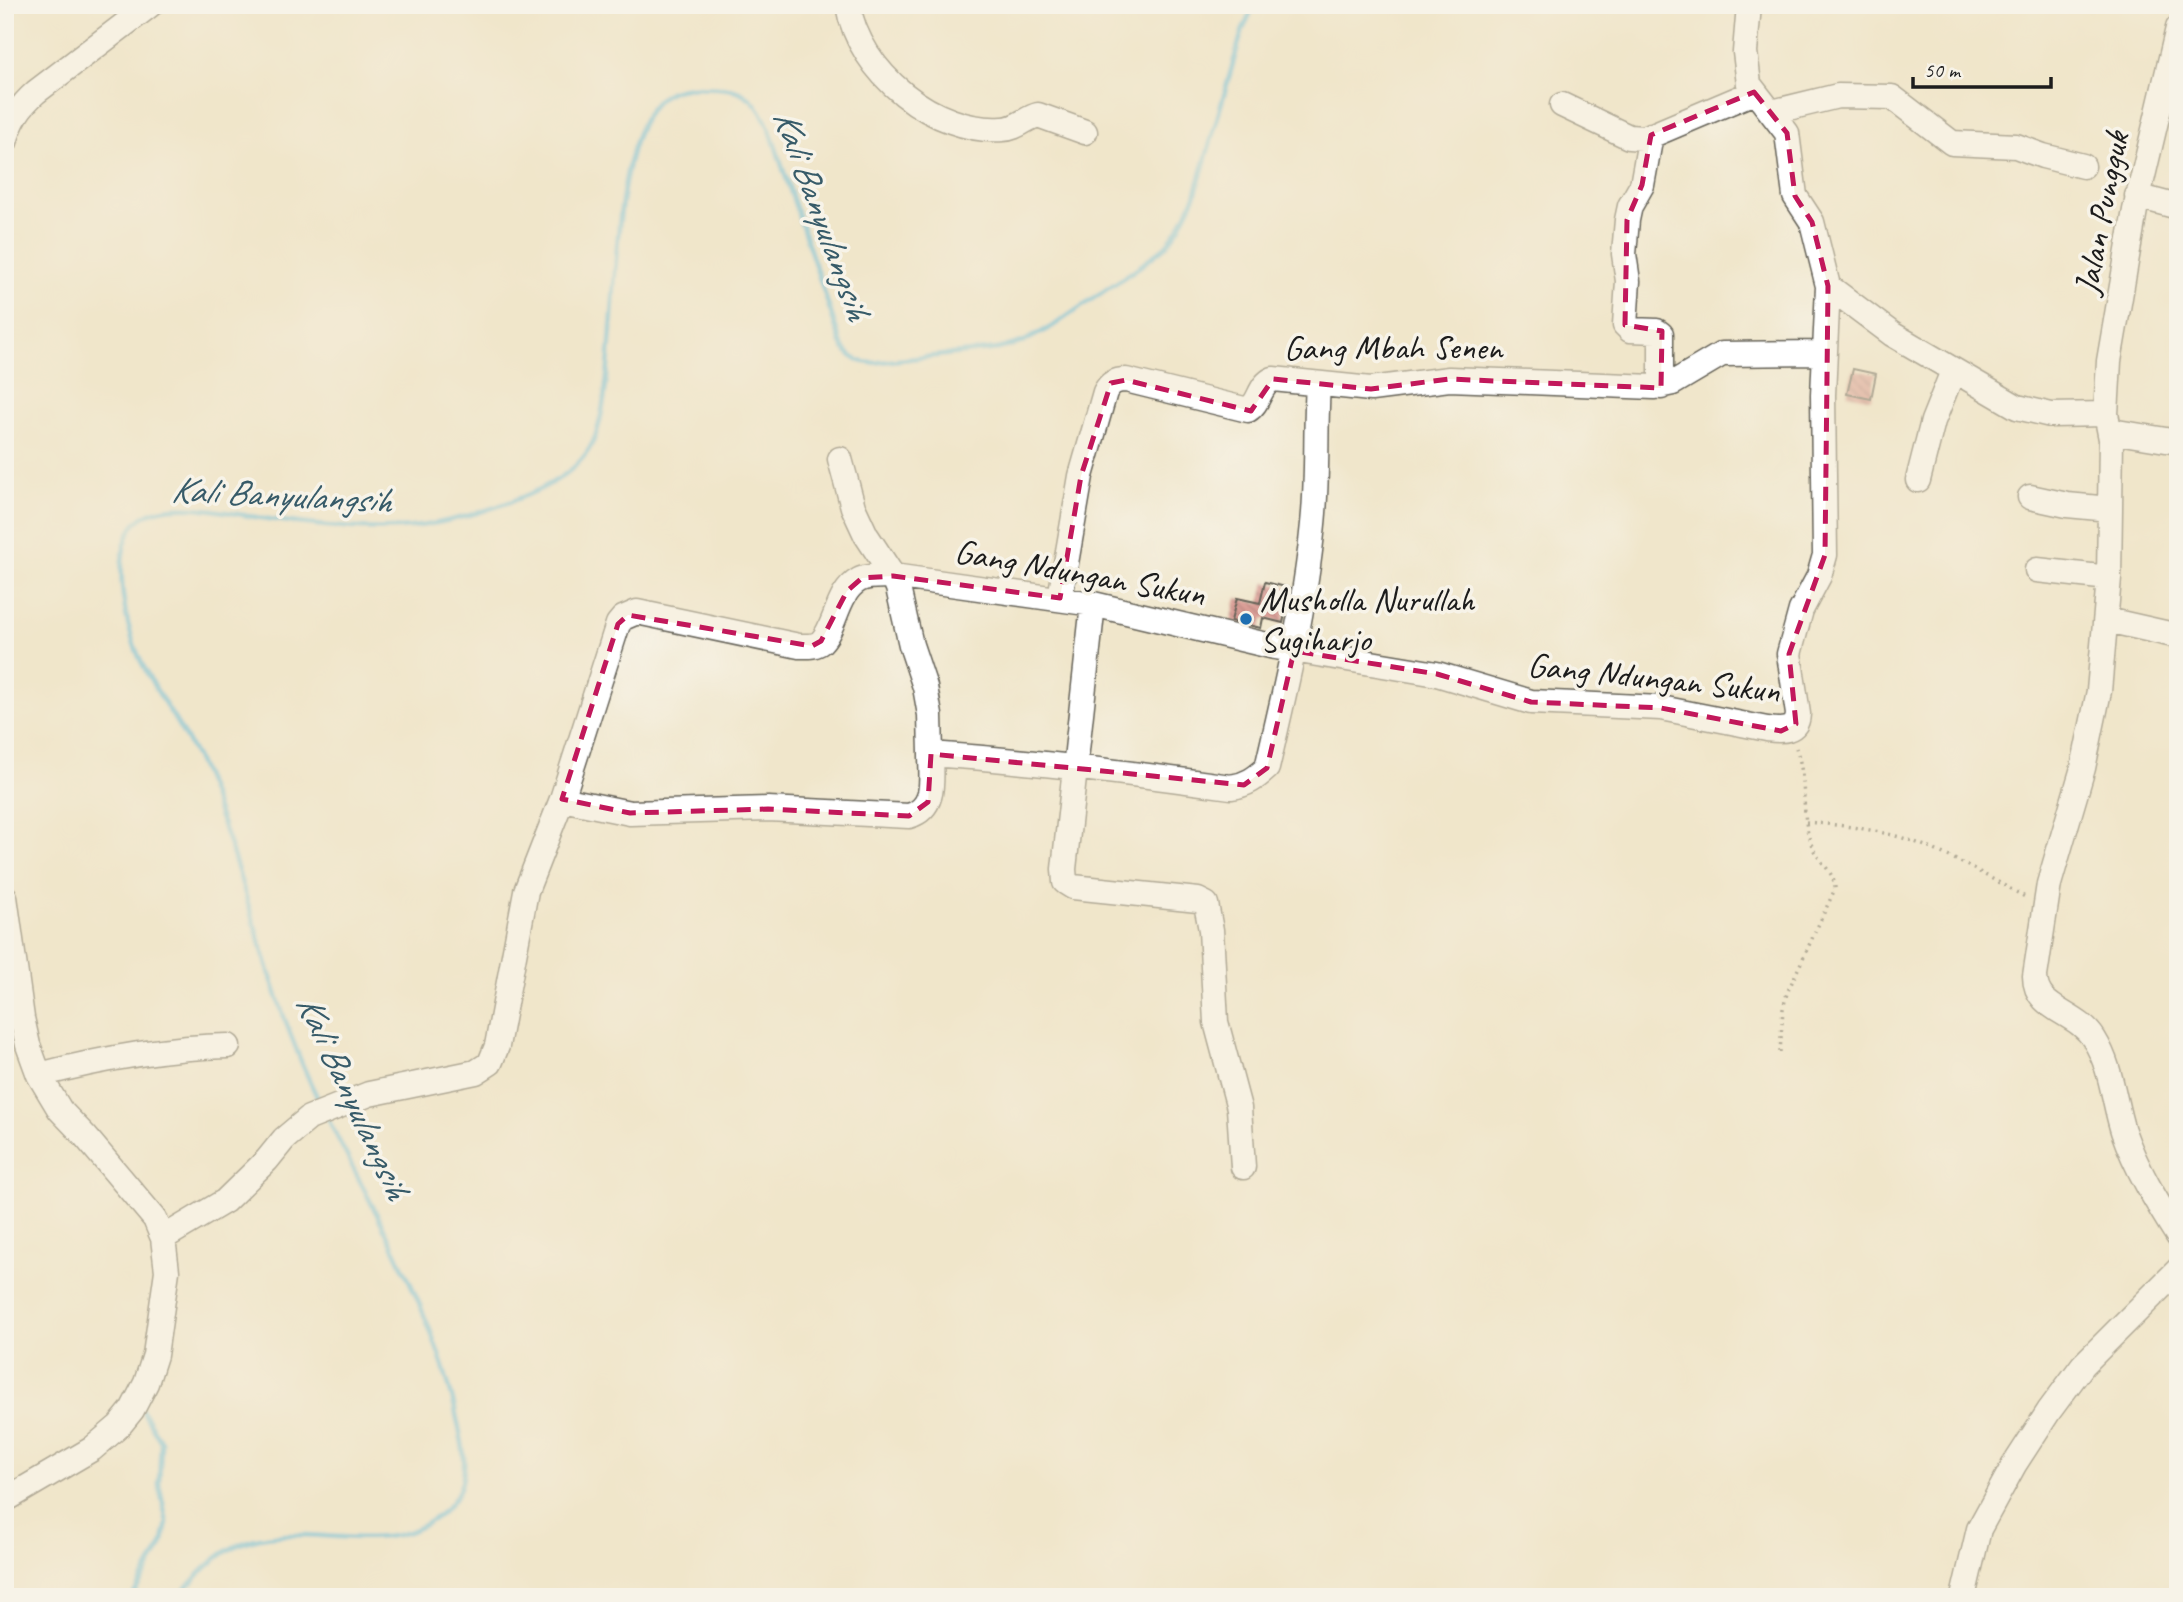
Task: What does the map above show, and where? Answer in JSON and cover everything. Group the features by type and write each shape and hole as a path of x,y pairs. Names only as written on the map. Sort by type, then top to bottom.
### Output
{"street":[{"path":"5,142 13,117 21,106 150,5"},
{"path":"848,5 856,33 872,59 908,96 936,114 970,128 1002,130 1040,115 1085,132"},
{"name":"Gang Ndungan Sukun","path":"562,799 618,624 623,618 637,612 812,646 821,641 847,591 854,583 862,578 893,576 1093,604 1294,650 1437,674 1531,702 1661,708 1767,729 1789,730 1798,718 1789,654 1801,610 1824,561 1824,353 1828,286 1812,222 1795,195 1785,128 1749,84 1745,64 1745,32 1749,5"},
{"name":"Jalan Pungguk","path":"2178,28 2137,197 2109,360 2109,578 2107,620 2097,700 2089,746 2056,856 2044,907 2035,969 2036,989 2042,999 2081,1023 2093,1038 2110,1070 2126,1139 2149,1187 2178,1236"},
{"path":"1562,105 1629,137 1640,138 1754,92"},
{"path":"1772,112 1838,96 1892,97 1952,143 2016,146 2083,166"},
{"path":"1651,135 1642,184 1630,206 1627,220 1624,254 1628,281 1625,325 1630,330 1659,331 1661,334 1661,387"},
{"path":"2137,197 2178,207"},
{"path":"1828,286 1882,328 2008,402 2036,413 2108,422 2178,442"},
{"name":"Gang Mbah Senen","path":"1060,598 1081,476 1104,397 1111,383 1126,380 1242,410 1253,407 1265,383 1270,379 1385,389 1459,379 1661,387 1673,383 1722,354 1824,353"},
{"path":"1918,480 1933,421 1953,371"},
{"path":"931,754 1007,759 1231,787 1244,785 1267,768 1294,650 1314,522 1318,384"},
{"path":"163,1238 225,1201 289,1134 320,1113 369,1094 476,1072 490,1063 497,1046 526,891 562,799 630,813 768,809 909,816 918,813 928,802 931,793 930,715 925,687 911,645 898,589 853,507 840,459"},
{"path":"2030,497 2067,505 2110,509"},
{"path":"2037,570 2109,578"},
{"path":"1093,604 1064,869 1068,886 1198,900 1206,904 1211,930 1216,1022 1239,1108 1243,1167"},
{"path":"2107,620 2178,636"},
{"path":"5,897 27,1058 60,1110 155,1219 163,1238 167,1271 155,1355 139,1399 119,1426 92,1449 5,1500"},
{"path":"27,1058 92,1062 153,1052 228,1046"},
{"path":"1963,1597 1979,1529 2014,1465 2049,1411 2083,1365 2178,1270"}],"path":[{"path":"1780,1052 1787,993 1835,888 1833,875 1812,849 1804,780 1789,730"},
{"path":"1807,822 1857,827 1908,840 1955,860 2044,907"}],"highlighted area":[{"path":"1754,92 1787,133 1795,196 1812,222 1828,286 1825,555 1789,654 1796,724 1781,731 1661,708 1531,702 1437,674 1294,651 1267,768 1244,785 931,754 928,802 909,816 768,809 630,813 562,799 618,624 628,615 812,646 821,641 847,591 862,578 893,576 1060,598 1081,476 1111,383 1126,380 1251,411 1273,379 1371,389 1449,379 1661,388 1662,331 1625,325 1627,220 1642,185 1651,135"}],"building":[{"path":"1853,369 1876,374 1871,399 1847,394"},
{"path":"1265,582 1290,588 1283,623 1263,618 1261,628 1231,621 1237,598 1260,603"}],"waterway":[{"name":"Kali Banyulangsih","path":"322,1107 286,1024 232,851 200,766 146,671 132,638 123,597 122,567 126,540 136,523 156,511 185,508 330,526 413,527 458,518 501,505 539,490 573,468 582,459 595,437 603,403 609,359 616,255 631,156 644,119 664,95 691,87 738,91 752,100 762,113 841,343 853,357 872,363 998,349 1023,342 1053,326 1139,267 1166,246 1180,226 1195,196 1242,32 1254,5"},
{"name":"Kali Banyulangsih","path":"178,1597 213,1561 238,1545 273,1536 367,1538 397,1535 434,1519 453,1501 459,1490 464,1469 462,1443 455,1409 431,1333 400,1260 328,1119"},
{"path":"132,1597 162,1545 167,1523 159,1484 161,1442 142,1410"}],"place":[{"name":"Musholla Nurullah Sugiharjo","path":"1246,619"}]}
